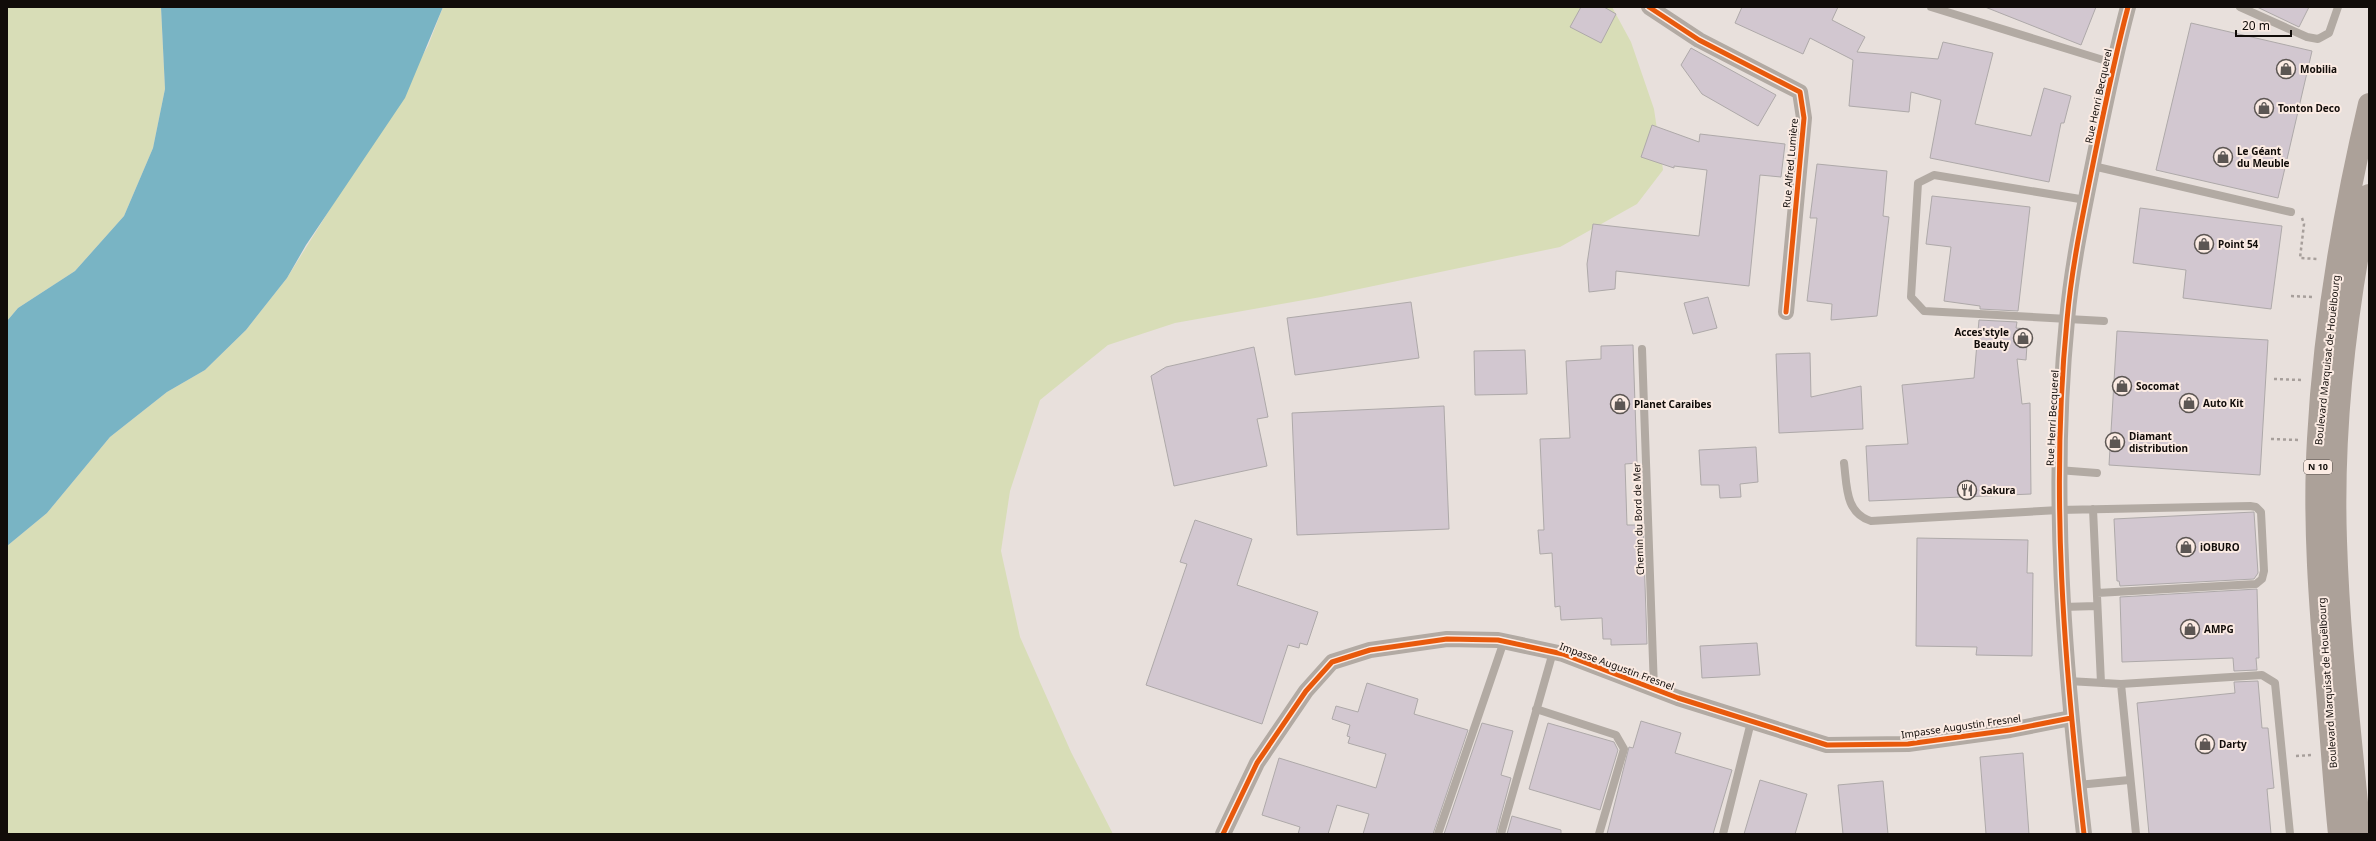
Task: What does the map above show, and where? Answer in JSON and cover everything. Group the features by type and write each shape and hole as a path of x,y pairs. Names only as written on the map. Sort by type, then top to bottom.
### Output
{"main road":[{"name":"Boulevard Marquisat de Houëlbourg","path":"2339,834 2320,615 2317,522 2318,440 2322,381 2337,261 2369,104"},
{"name":"Boulevard Marquisat de Houëlbourg","path":"2360,834 2336,548 2337,441 2344,345 2358,251 2369,195"},
{"path":"2327,834 2336,807"}],"street":[{"name":"Rue Alfred Lumière","path":"1649,7 1699,40 1800,92 1804,118 1786,312"},
{"name":"Rue Henri Becquerel","path":"2084,834 2071,718 2062,607 2058,470 2067,319 2086,200 2113,63 2128,7"},
{"name":"Impasse Augustin Fresnel","path":"1223,834 1257,763 1306,691 1332,662 1370,650 1447,639 1504,641 1553,652 1654,689 1751,722 1827,745 1894,744 2010,730 2071,718"}],"lane":[{"path":"1931,7 2113,63"},
{"path":"2240,7 2307,37 2318,40 2329,33 2338,7"},
{"path":"2093,166 2291,212"},
{"path":"2086,200 1934,175 1918,183 1911,297 1924,311 2104,321"},
{"name":"Chemin du Bord de Mer","path":"1642,349 1654,689"},
{"path":"1844,463 1848,499 1855,511 1863,519 1871,522 2059,510 2250,506 2256,507 2261,512 2264,571 2262,579 2256,584 2097,593"},
{"path":"2058,470 2097,473"},
{"path":"2093,510 2101,683"},
{"path":"2062,607 2097,606"},
{"path":"1438,834 1504,641"},
{"path":"1501,834 1553,652"},
{"path":"2068,681 2121,684 2262,676 2275,683 2290,834"},
{"path":"2121,684 2129,780 2136,834"},
{"path":"1536,709 1616,735 1620,740 1624,749 1599,834"},
{"path":"1723,834 1751,722"},
{"path":"2078,785 2129,780"}],"path":[{"path":"2291,212 2301,217 2304,224 2300,258 2337,261"},
{"path":"2274,379 2322,381"},
{"path":"2272,439 2318,440"},
{"path":"2299,756 2313,754"}],"green space":[{"path":"7,7 161,7 165,89 153,148 124,216 75,271 18,308 7,321"},
{"path":"443,7 1612,7 1631,42 1654,109 1663,170 1637,204 1560,247 1321,297 1175,323 1108,345 1040,400 1010,491 1001,551 1020,637 1071,752 1113,834 7,834 7,546 47,513 110,437 167,392 205,370 246,330 287,278 335,201 428,46"}],"water":[{"path":"161,7 443,7 405,98 306,245 287,278 246,330 205,370 167,392 110,437 47,513 7,546 7,321 18,308 75,271 124,216 153,148 165,89"}],"building":[{"path":"1581,7 1604,7 1616,14 1601,43 1570,27"},
{"path":"1742,7 1838,7 1832,20 1865,37 1857,52 1938,59 1943,42 1993,53 1975,124 2031,136 2044,88 2071,96 2064,123 2061,123 2049,182 1930,158 1941,100 1911,92 1909,112 1849,106 1853,60 1810,38 1803,54 1735,23"},
{"path":"1985,7 2096,7 2081,45"},
{"path":"2257,7 2309,7 2299,27"},
{"path":"2191,23 2312,51 2278,198 2156,170"},
{"path":"1691,48 1776,95 1758,126 1702,94 1681,65"},
{"path":"1652,125 1699,142 1700,134 1785,144 1781,177 1760,175 1749,286 1616,271 1615,289 1589,292 1587,264 1593,224 1699,236 1707,170 1674,166 1674,168 1641,157"},
{"path":"1817,164 1887,171 1883,216 1889,217 1877,316 1831,320 1832,304 1807,301 1817,218 1810,218"},
{"path":"1932,196 2030,207 2018,311 1980,309 1980,306 1944,301 1951,247 1926,244"},
{"name":"Point 54","path":"2140,208 2282,226 2271,309 2183,298 2186,270 2133,263"},
{"path":"1708,297 1717,328 1693,334 1684,303"},
{"path":"1411,302 1419,358 1295,375 1287,318"},
{"path":"1979,320 2017,322 2016,328 2028,329 2026,360 2017,359 2022,404 2030,403 2031,494 1869,501 1866,446 1908,444 1902,385 1974,378"},
{"name":"Auto Kit","path":"2117,331 2268,340 2260,475 2109,465"},
{"path":"1633,345 1637,463 1625,464 1627,525 1643,525 1647,644 1611,645 1611,639 1603,639 1602,618 1561,620 1560,606 1555,607 1552,553 1540,554 1538,530 1544,530 1540,439 1570,438 1566,361 1601,359 1601,346"},
{"path":"1254,347 1268,417 1257,419 1267,466 1174,486 1151,376 1166,367"},
{"path":"1525,350 1527,394 1475,395 1474,351"},
{"path":"1810,353 1811,397 1861,386 1863,429 1779,433 1776,354"},
{"path":"1444,406 1449,529 1297,535 1292,413"},
{"path":"1756,447 1758,482 1740,484 1741,497 1720,498 1719,485 1701,485 1699,450"},
{"name":"iOBURO","path":"2254,512 2258,573 2254,579 2120,586 2119,581 2117,581 2114,519"},
{"path":"1195,520 1252,539 1237,585 1318,612 1307,645 1300,643 1299,648 1288,645 1262,724 1146,685 1187,564 1180,562"},
{"path":"1917,538 2028,540 2027,573 2033,573 2032,656 1976,655 1977,647 1916,646"},
{"name":"AMPG","path":"2257,589 2259,658 2256,658 2257,670 2234,671 2233,658 2122,662 2120,597"},
{"path":"1757,643 1760,675 1702,678 1700,646"},
{"name":"Darty","path":"2258,681 2262,728 2268,728 2274,788 2267,789 2271,834 2149,834 2137,703 2235,693 2234,682"},
{"path":"1367,683 1418,699 1414,714 1468,730 1433,834 1363,834 1369,814 1337,805 1328,834 1298,834 1300,827 1262,815 1279,758 1376,788 1386,754 1348,743 1350,737 1347,736 1350,725 1332,719 1336,706 1358,712"},
{"path":"1641,721 1681,733 1675,753 1732,770 1713,834 1607,834 1629,747 1633,748"},
{"path":"1482,723 1513,731 1501,775 1511,778 1496,834 1444,834"},
{"path":"1548,723 1614,742 1618,750 1600,810 1529,789"},
{"path":"2023,753 2029,834 1986,834 1980,757"},
{"path":"1760,780 1807,794 1795,834 1744,834"},
{"path":"1883,781 1888,834 1843,834 1838,785"},
{"path":"1512,816 1561,830 1561,834 1507,834"}],"cycle path":[{"path":"1649,7 1699,40 1800,92 1804,118 1786,312"},
{"path":"2084,834 2065,641 2060,513 2062,384 2069,299 2079,237 2106,99 2128,7"},
{"path":"1223,834 1257,763 1306,691 1332,662 1370,650 1447,639 1498,640 1563,654 1678,698 1827,745 1908,744 2010,730 2071,718"}],"place":[{"name":"Mobilia","path":"2286,69"},
{"name":"Tonton Deco","path":"2264,108"},
{"name":"Le Géant du Meuble","path":"2223,157"},
{"name":"Point 54","path":"2204,244"},
{"name":"Acces'style Beauty","path":"2023,338"},
{"name":"Socomat","path":"2122,386"},
{"name":"Auto Kit","path":"2189,403"},
{"name":"Planet Caraibes","path":"1620,404"},
{"name":"Diamant distribution","path":"2115,442"},
{"name":"Sakura","path":"1967,490"},
{"name":"iOBURO","path":"2186,547"},
{"name":"AMPG","path":"2190,629"},
{"name":"Darty","path":"2205,744"}]}
